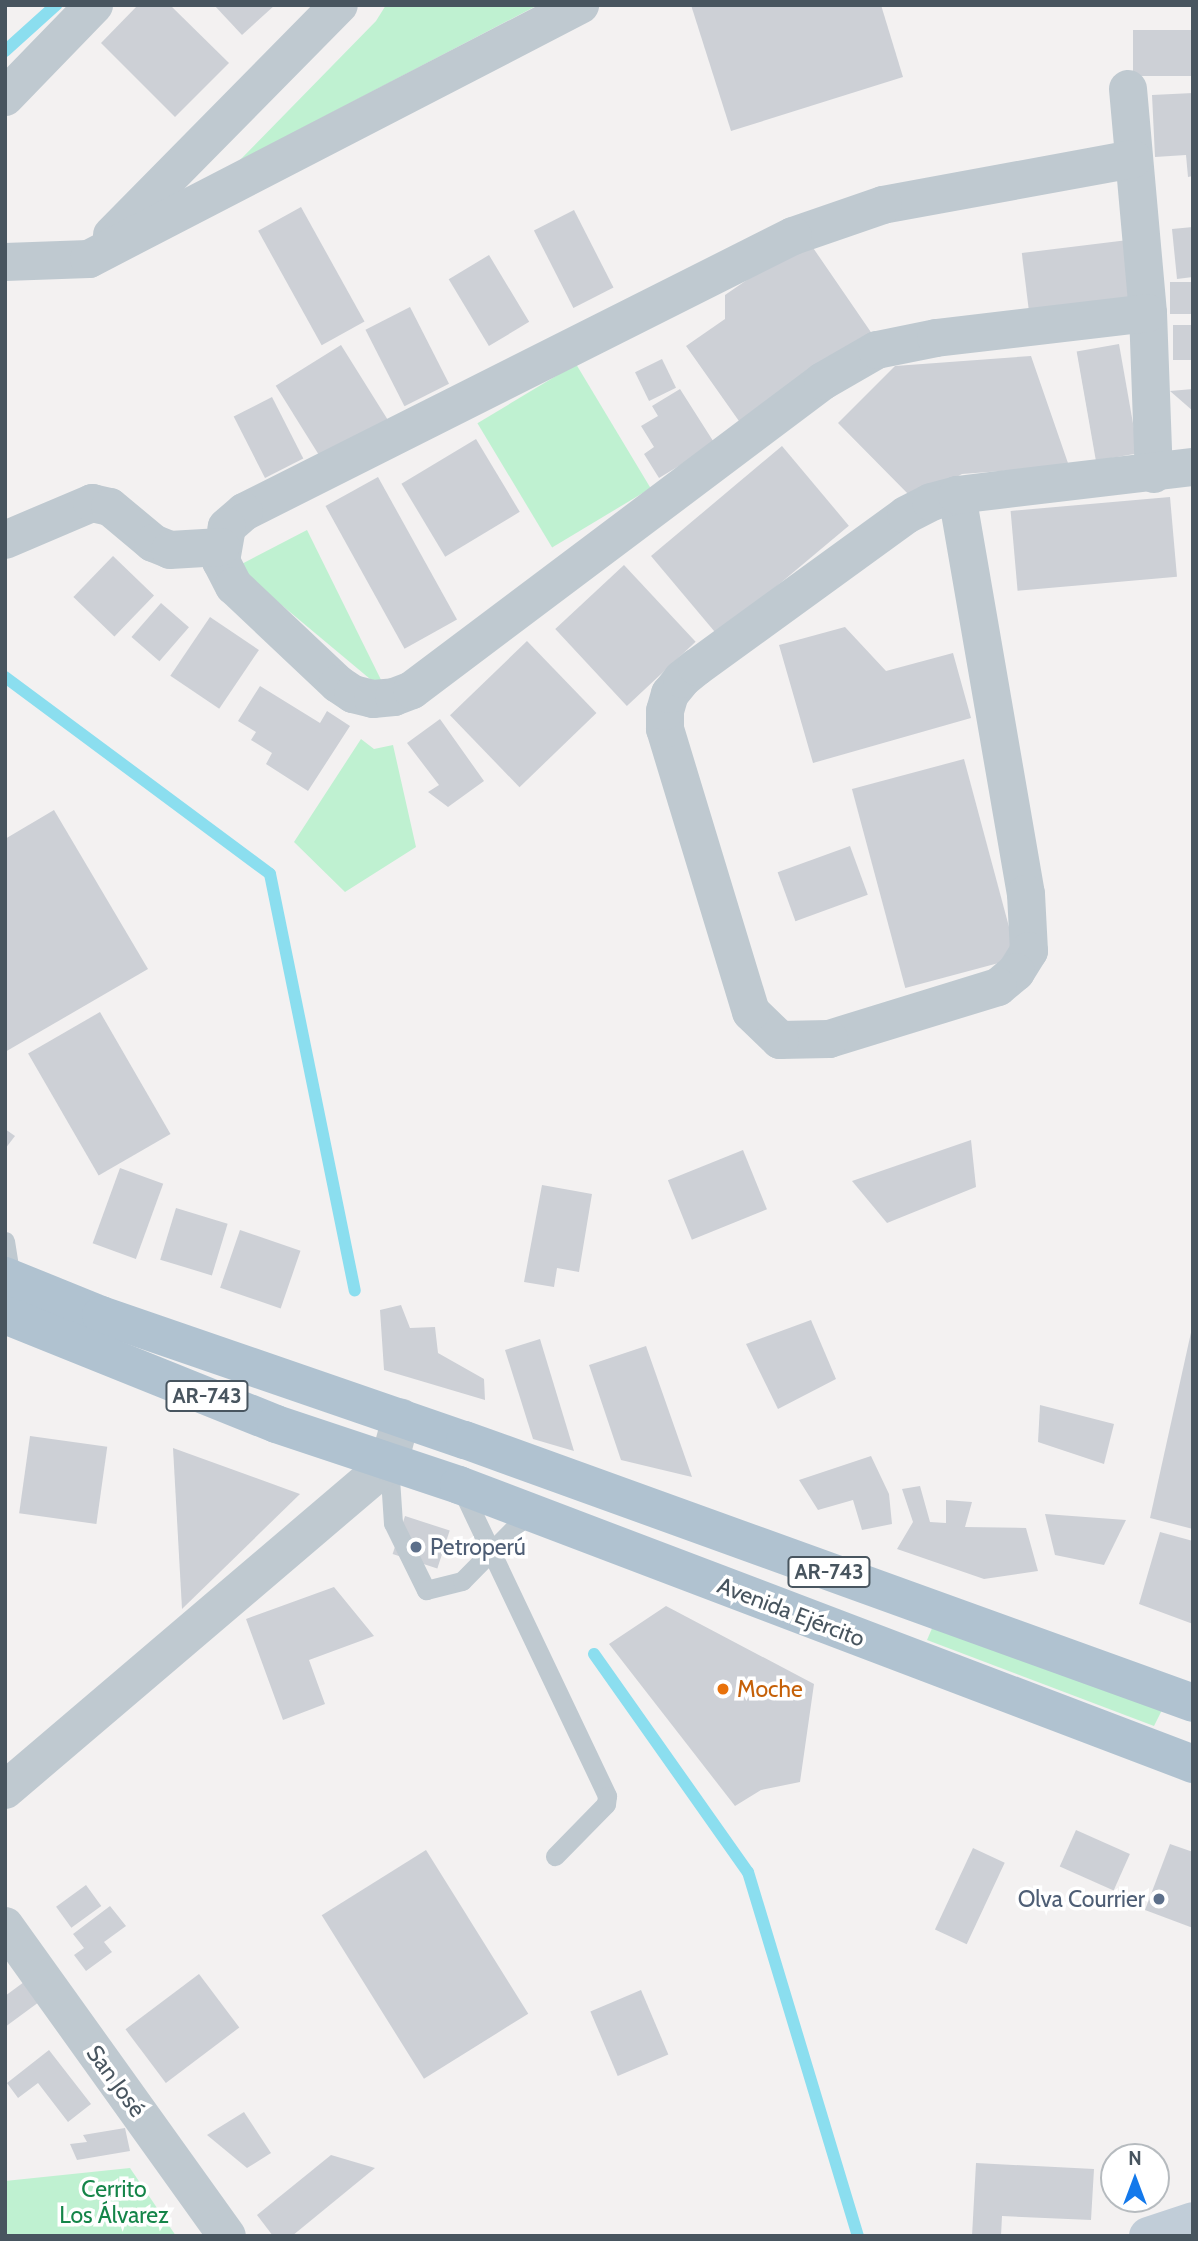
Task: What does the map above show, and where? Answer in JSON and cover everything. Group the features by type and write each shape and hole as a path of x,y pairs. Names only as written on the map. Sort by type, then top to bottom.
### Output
{"main road":[{"name":"AR-743","path":"7,1290 101,1315 401,1418 1193,1703"},
{"name":"AR-743","path":"7,1290 276,1424 389,1463"},
{"name":"Avenida Ejército","path":"389,1463 459,1485 1193,1764"}],"street":[{"path":"5,97 94,5"},
{"path":"89,259 339,5"},
{"path":"5,262 89,259 579,5"},
{"path":"1128,89 1148,313 1154,474"},
{"path":"1133,159 883,205 793,236 244,512 227,527 221,547 221,561 234,586 338,684 353,694 373,699 394,697 412,690 823,381 877,350 936,338 1148,313"},
{"path":"957,495 1026,894 1029,951 1016,972 999,987 829,1039 780,1040 751,1013 664,729 664,711 670,694 682,678 906,514 931,502 957,495 1154,474 1193,467"},
{"path":"5,540 92,503 110,506 153,542 170,550 221,547"},
{"path":"5,1790 389,1463 401,1418"},
{"name":"San José","path":"5,1926 227,2236"},
{"path":"1148,2236 1193,2221"}],"lane":[{"path":"5,1241 7,1290"},
{"path":"389,1463 393,1523 426,1590 463,1581 530,1512"},
{"path":"459,1485 607,1796 606,1804 555,1856"}],"green space":[{"path":"386,5 538,5 239,161 376,21"},
{"path":"576,364 651,488 552,548 477,423"},
{"path":"307,530 388,694 236,567"},
{"path":"361,739 374,749 393,745 416,847 345,892 294,842"},
{"path":"933,1626 1163,1708 1154,1726 927,1640"},
{"name":"Cerrito Los Álvarez","path":"130,2168 176,2236 5,2236 5,2181"}],"building":[{"path":"138,5 170,5 229,63 175,117 101,43"},
{"path":"214,5 275,5 242,35"},
{"path":"691,5 881,5 903,77 731,131"},
{"path":"1133,30 1193,30 1193,76 1133,76"},
{"path":"1193,93 1193,176 1188,177 1186,155 1155,157 1152,95"},
{"path":"301,207 365,322 322,345 258,231"},
{"path":"574,210 613,288 573,308 534,230"},
{"path":"1193,227 1193,277 1177,279 1172,229"},
{"path":"807,239 877,341 746,431 686,346 725,319 725,295"},
{"path":"1128,240 1135,297 1029,310 1022,253"},
{"path":"489,255 529,322 489,346 449,279"},
{"path":"1170,282 1193,282 1193,314 1170,314"},
{"path":"410,307 449,384 404,406 365,330"},
{"path":"1173,325 1193,325 1193,360 1173,360"},
{"path":"1119,344 1138,453 1096,461 1077,351"},
{"path":"341,345 388,420 323,461 276,386"},
{"path":"1031,356 1069,466 962,474 914,500 838,423 895,366"},
{"path":"662,359 676,388 649,401 635,372"},
{"path":"680,389 715,444 659,478 644,454 654,447 641,426 658,416 652,406"},
{"path":"1193,389 1193,411 1170,391"},
{"path":"272,397 303,458 265,478 234,417"},
{"path":"476,439 520,512 445,557 401,484"},
{"path":"782,446 849,526 718,636 651,556"},
{"path":"378,477 457,620 405,649 326,506"},
{"path":"1170,497 1177,577 1018,591 1011,511"},
{"path":"113,556 154,596 114,637 73,597"},
{"path":"624,565 696,642 627,706 555,629"},
{"path":"161,603 189,627 159,661 131,637"},
{"path":"210,617 259,650 219,709 170,676"},
{"path":"845,627 886,671 953,653 971,718 813,763 779,645"},
{"path":"527,641 596,713 519,787 450,715"},
{"path":"260,686 320,723 327,711 350,726 308,791 266,764 272,753 251,740 256,732 238,721"},
{"path":"440,719 484,781 448,807 428,792 439,785 407,743"},
{"path":"964,759 1017,958 905,988 852,789"},
{"path":"54,810 148,969 5,1052 5,839"},
{"path":"850,846 868,895 795,921 778,872"},
{"path":"100,1012 170,1134 99,1176 28,1054"},
{"path":"5,1129 15,1136 5,1149"},
{"path":"971,1140 976,1187 887,1223 852,1181"},
{"path":"743,1150 767,1209 692,1240 668,1180"},
{"path":"120,1168 163,1184 136,1259 93,1243"},
{"path":"542,1185 592,1194 579,1272 557,1268 554,1287 524,1282"},
{"path":"176,1208 228,1224 212,1275 160,1260"},
{"path":"240,1230 301,1251 281,1309 220,1288"},
{"path":"401,1305 410,1328 435,1327 438,1353 484,1379 485,1400 384,1370 380,1310"},
{"path":"811,1320 836,1379 778,1409 746,1344"},
{"path":"1193,1328 1193,1529 1150,1518"},
{"path":"540,1339 574,1451 533,1439 505,1350"},
{"path":"646,1346 692,1477 621,1460 589,1365"},
{"path":"1040,1405 1114,1424 1104,1464 1038,1442"},
{"path":"30,1436 107,1447 96,1524 19,1513"},
{"path":"173,1448 300,1494 182,1609"},
{"path":"871,1456 889,1494 892,1524 862,1530 853,1500 818,1510 799,1480"},
{"path":"920,1486 930,1522 946,1523 946,1500 972,1502 965,1527 1026,1528 1038,1571 984,1579 897,1549 913,1522 902,1489"},
{"path":"1045,1514 1126,1520 1104,1565 1055,1555"},
{"path":"405,1516 450,1531 437,1569 393,1554"},
{"path":"1160,1532 1193,1541 1193,1624 1139,1604"},
{"path":"334,1587 374,1636 309,1660 325,1704 283,1720 246,1619"},
{"path":"666,1606 814,1684 800,1782 761,1790 735,1806 609,1644"},
{"path":"1076,1830 1130,1854 1114,1891 1060,1867"},
{"path":"1170,1844 1193,1852 1193,1928 1145,1910"},
{"path":"973,1848 1005,1863 967,1944 935,1930"},
{"path":"426,1850 528,2014 424,2079 322,1915"},
{"path":"86,1885 101,1906 71,1928 56,1907"},
{"path":"110,1906 126,1926 104,1942 112,1952 86,1971 74,1955 84,1948 73,1934"},
{"path":"199,1974 239,2028 166,2083 126,2029"},
{"path":"24,1982 39,2002 5,2027 5,1996"},
{"path":"641,1990 668,2054 618,2076 590,2011"},
{"path":"49,2050 91,2104 68,2122 38,2083 18,2098 7,2083"},
{"path":"244,2112 271,2153 247,2168 207,2135"},
{"path":"125,2128 130,2151 77,2160 70,2144 87,2142 83,2135"},
{"path":"331,2155 375,2168 292,2236 273,2236 257,2215"},
{"path":"976,2163 1094,2169 1091,2220 1002,2216 1001,2236 972,2236"}],"waterway":[{"path":"5,51 56,5"},
{"path":"5,677 270,874 355,1290"},
{"path":"594,1654 748,1872 858,2236"}],"place":[{"name":"Petroperú","path":"416,1547"},
{"name":"Moche","path":"723,1689"},
{"name":"Olva Courrier","path":"1159,1899"}]}
